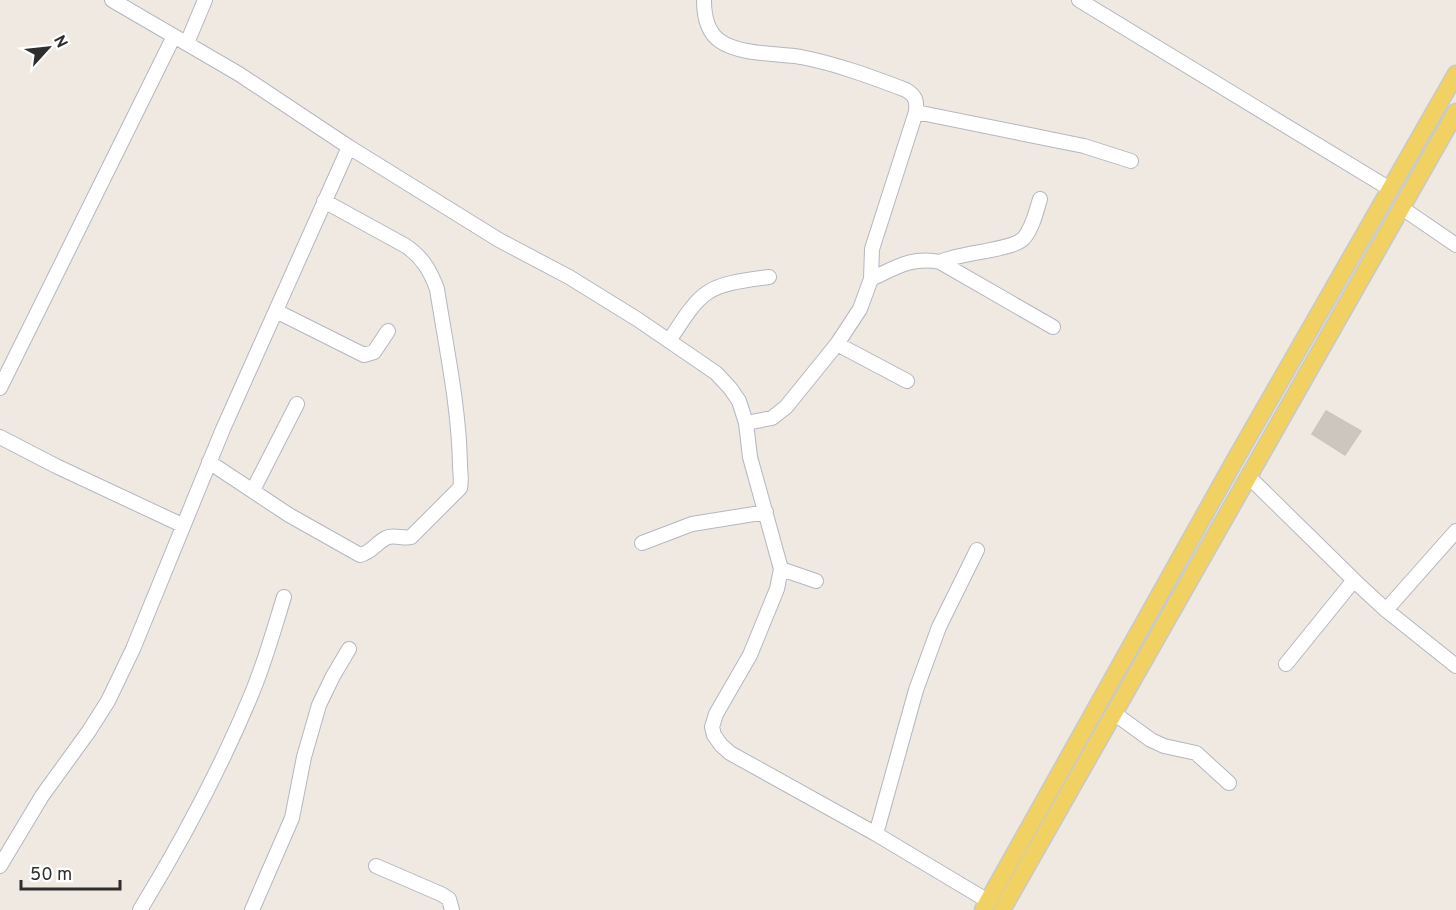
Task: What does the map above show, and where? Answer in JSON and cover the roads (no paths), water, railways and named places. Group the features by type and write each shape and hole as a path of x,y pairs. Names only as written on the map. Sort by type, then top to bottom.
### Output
{"main road":[{"path":"999,907 1235,460 1456,74"},
{"path":"999,907 1115,714 1456,112"}],"street":[{"path":"112,0 239,74 349,147 499,240 569,277 716,373 739,401 746,423 750,457 781,569 777,589 750,656 716,714 712,727 714,735 730,753 876,834 999,907"},
{"path":"187,43 205,0"},
{"path":"704,0 708,27 718,40 732,48 801,57 843,67 906,90 914,95 917,103 872,249 871,279 860,309 837,344 786,407 772,418 746,423"},
{"path":"1079,0 1390,189"},
{"path":"0,388 174,36"},
{"path":"916,112 1084,146 1131,161"},
{"path":"0,866 42,796 108,701 134,649 182,525 349,147"},
{"path":"940,262 955,255 1017,244 1029,231 1040,199"},
{"path":"209,462 289,515 360,555 372,550 390,536 404,539 417,533 460,488 462,482 454,396 437,289 431,273 416,252 324,201"},
{"path":"1402,208 1456,245"},
{"path":"871,279 916,260 928,259 940,262 1053,327"},
{"path":"669,341 691,306 702,295 730,282 769,277"},
{"path":"276,311 364,355 374,352 388,331"},
{"path":"837,344 907,381"},
{"path":"253,490 297,404"},
{"path":"0,437 182,525"},
{"path":"1248,476 1386,610 1456,666"},
{"path":"642,543 692,524 766,512"},
{"path":"1386,610 1456,531"},
{"path":"876,834 916,690 939,627 977,550"},
{"path":"781,569 816,581"},
{"path":"1286,664 1354,580"},
{"path":"140,910 179,843 228,746 252,693 284,597"},
{"path":"252,910 292,818 304,757 319,705 349,650"},
{"path":"1115,714 1151,740 1164,746 1196,753 1229,783"},
{"path":"376,866 441,894 449,899 452,910"}]}
